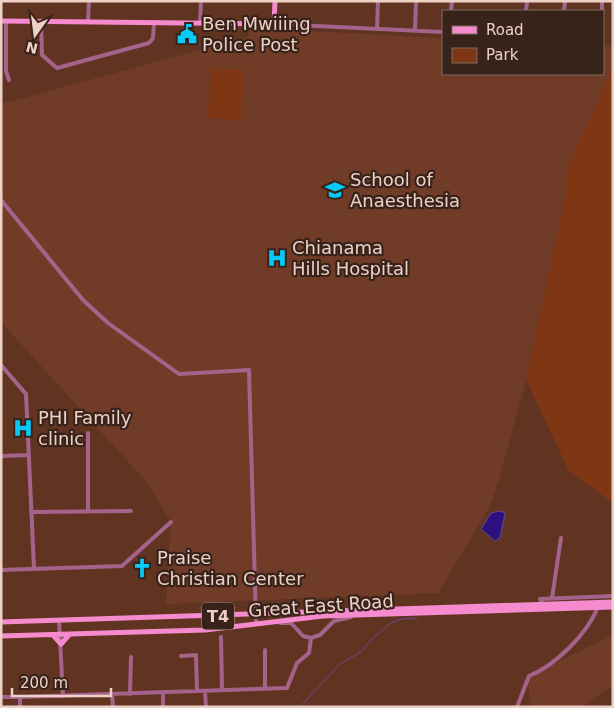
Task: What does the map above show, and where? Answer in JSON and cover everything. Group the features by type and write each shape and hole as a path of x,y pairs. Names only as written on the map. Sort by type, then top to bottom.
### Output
{"main road":[{"path":"4,21 274,24 275,1"},
{"name":"Great East Road","path":"1,622 613,602"},
{"name":"Great East Road","path":"1,636 205,630 323,616 613,607"},
{"path":"51,635 58,638 61,644 69,635"}],"street":[{"path":"88,21 89,1"},
{"path":"200,22 201,1"},
{"path":"377,29 378,1"},
{"path":"415,30 416,1"},
{"path":"4,21 6,70 9,80"},
{"path":"41,21 42,56 57,68 149,43 152,38 154,22"},
{"path":"274,24 442,32"},
{"path":"1,200 83,300 108,322 179,374 249,370 256,623"},
{"path":"1,365 26,394 34,568"},
{"path":"1,372 7,372"},
{"path":"88,432 88,511"},
{"path":"1,456 28,455"},
{"path":"31,512 131,511"},
{"path":"1,570 122,566 170,522"},
{"path":"552,598 561,538"},
{"path":"542,604 540,598 613,596"},
{"path":"516,707 529,676 536,673 578,639 591,623 598,607"},
{"path":"263,623 292,623 303,636 311,638 320,635 339,618 378,614"},
{"path":"59,620 63,696"},
{"path":"221,638 222,690"},
{"path":"1,697 197,692 289,686 297,663 309,653 311,638"},
{"path":"265,650 265,689"},
{"path":"181,656 196,655 197,692"},
{"path":"130,694 131,657"},
{"path":"205,691 206,707"},
{"path":"163,693 163,707"},
{"path":"112,694 112,707"},
{"path":"20,697 20,707"}],"shaded area":[{"name":"Chianama Hills Hospital","path":"250,28 442,38 442,75 604,75 604,46 613,47 613,66 566,175 566,194 526,380 500,476 490,506 438,593 166,604 171,521 144,479 1,322 1,104 248,37"},
{"path":"500,511 505,513 500,538 495,541 481,529 491,513"},
{"path":"613,635 613,685 581,707 531,707 527,677"}],"green space":[{"path":"613,66 613,503 569,471 526,380 566,194 565,175"},
{"path":"211,68 244,70 241,120 208,118"}],"waterway":[{"path":"300,707 340,664 361,652 370,641 391,623 402,619 417,618"}],"place":[{"name":"Ben Mwiiing Police Post","path":"187,34"},
{"name":"School of Anaesthesia","path":"335,190"},
{"name":"Chianama Hills Hospital","path":"277,258"},
{"name":"PHI Family clinic","path":"23,428"},
{"name":"Praise Christian Center","path":"142,568"}]}
